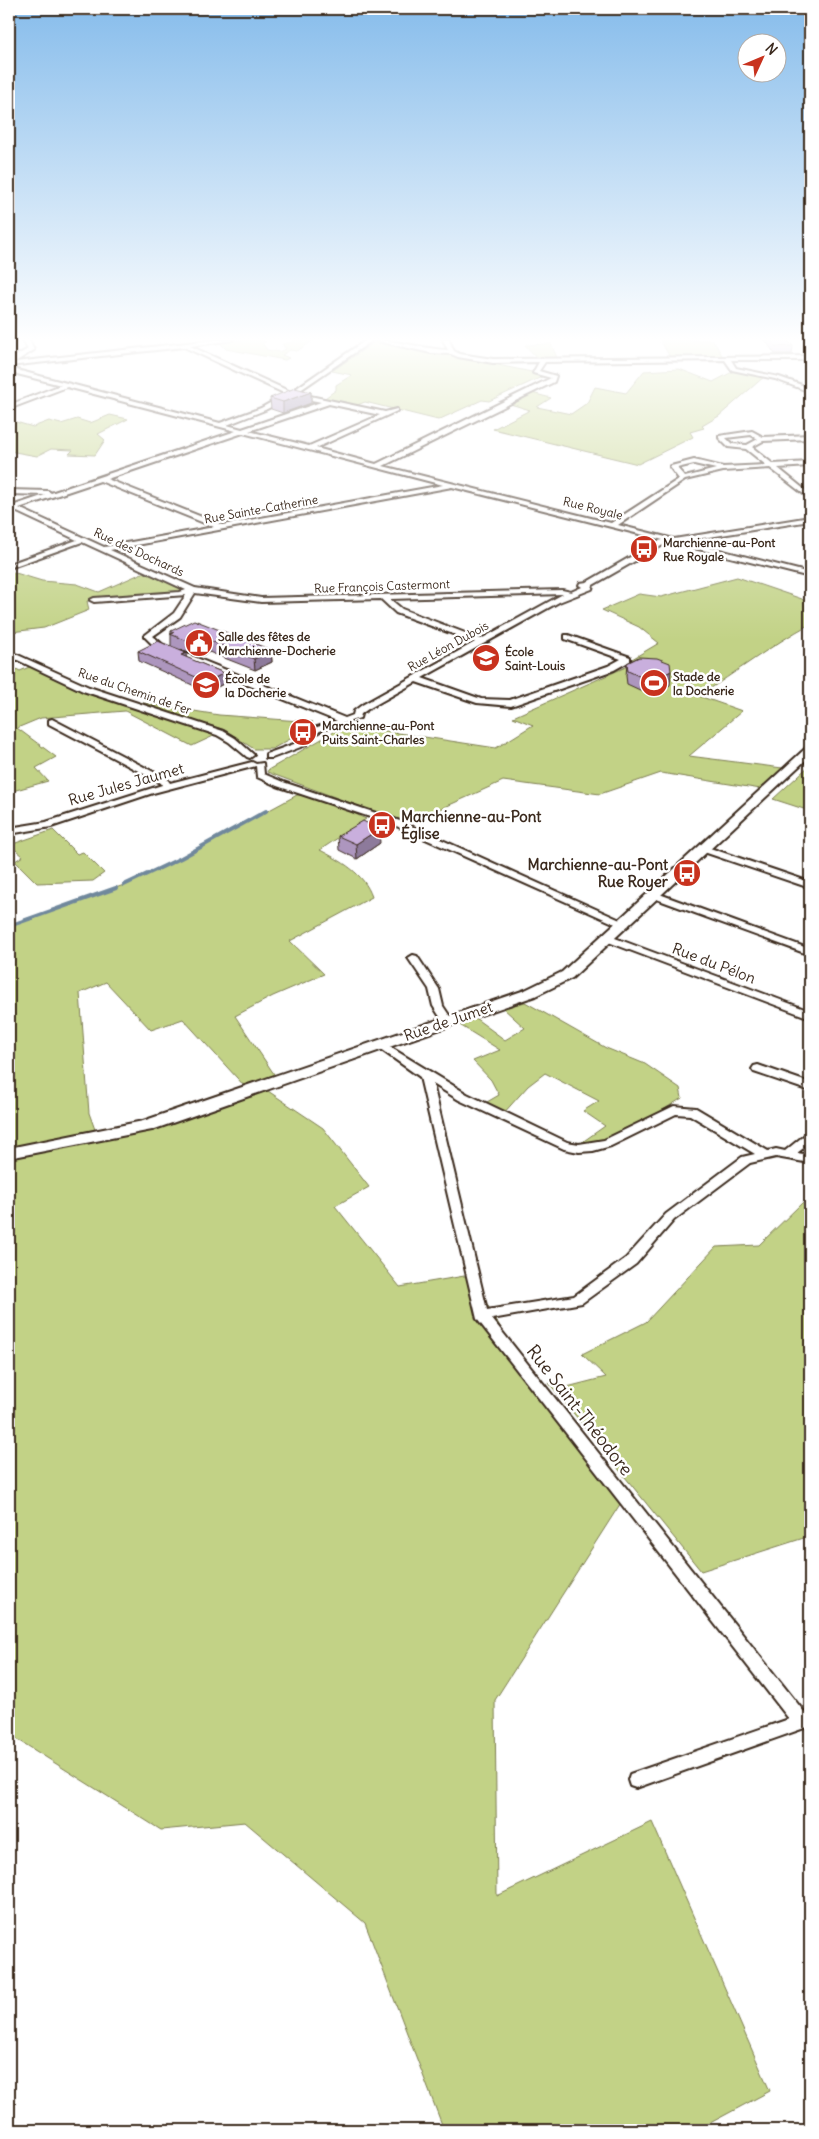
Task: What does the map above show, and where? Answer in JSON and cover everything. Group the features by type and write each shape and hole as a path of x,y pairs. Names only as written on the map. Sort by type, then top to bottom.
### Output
{"street":[{"path":"12,507 218,440"},
{"name":"Rue Royale","path":"279,440 454,486 810,575"},
{"path":"311,448 329,440"},
{"path":"377,466 431,440"},
{"path":"724,440 730,446 748,447 761,440"},
{"path":"748,447 810,497"},
{"path":"683,479 673,467 694,462 723,469"},
{"path":"614,525 683,479 723,469 810,464"},
{"path":"102,479 221,527"},
{"name":"Rue Sainte-Catherine","path":"102,549 454,486"},
{"path":"9,492 58,493"},
{"name":"Rue des Dochards","path":"12,507 193,590 177,615 148,636 159,646 343,720"},
{"path":"675,541 810,519"},
{"path":"9,566 82,540"},
{"name":"Rue Léon Dubois","path":"269,756 308,742 343,720 352,719 357,716 357,713 552,603 562,602 572,594 589,587 589,584 656,548 675,541"},
{"path":"94,600 181,594 193,590"},
{"name":"Rue François Castermont","path":"193,590 261,600 562,592 572,594"},
{"path":"383,597 399,611 482,642"},
{"path":"416,679 480,701 511,703 611,668 628,659 568,637"},
{"name":"Rue du Chemin de Fer","path":"9,653 86,689 220,733 232,740 254,762 260,774 280,784 397,823 624,924"},
{"path":"52,722 164,781 167,786"},
{"name":"Rue de Jumet","path":"9,1152 146,1126 530,993 552,983 567,975 624,924 810,750"},
{"path":"259,753 269,756 270,762 254,762 259,753"},
{"name":"Rue Jules Jaumet","path":"9,831 48,825 167,786 254,762"},
{"path":"704,849 810,885"},
{"path":"654,895 810,952"},
{"name":"Rue du Pélon","path":"608,938 810,1015"},
{"path":"413,958 434,990 438,1006 448,1021"},
{"path":"380,1044 425,1075 471,1101 564,1146 575,1149 605,1145 668,1112 681,1109 692,1111 764,1154"},
{"path":"758,1069 810,1087"},
{"name":"Rue Saint-Théodore","path":"425,1075 482,1316 806,1720"},
{"path":"788,1154 810,1137"},
{"path":"482,1316 577,1300 631,1260 670,1216 746,1160 764,1154 788,1154 810,1159"},
{"path":"636,1780 806,1720"}],"green space":[{"path":"9,440 105,440 95,455 69,454 73,450 51,449 37,456 9,451"},
{"path":"538,440 687,440 638,464"},
{"path":"149,570 193,590 181,594 87,601 89,610 44,628 11,632 9,625 9,571 42,581 77,584 99,592"},
{"name":"Stade de la Docherie","path":"737,577 802,599 810,607 810,624 699,696 742,711 689,756 790,769 767,790 661,773 600,794 503,781 407,824 267,772 346,725 496,748 533,725 513,717 637,662 632,659 659,643 639,627 602,610 639,594 661,597"},
{"path":"9,665 20,671 34,665 64,681 220,733 192,746 125,711 41,718 17,728 56,757 36,768 48,781 9,792"},
{"path":"131,701 219,715 313,722 310,724 314,726 272,749 254,749 225,730"},
{"path":"810,765 810,811 773,799"},
{"path":"297,795 315,795 366,819 320,850 344,863 358,874 372,897 290,941 324,974 273,996 235,1016 278,1080 248,1090 183,1019 151,1030 106,982 80,993 89,1113 97,1135 268,1091 323,1128 369,1187 335,1206 400,1287 470,1275 530,1378 624,1498 495,1700 497,1896 652,1822 770,2091 697,2130 444,2130 365,1923 245,1822 161,1830 9,1734 9,1154 63,1142 9,1152 9,926 124,885 181,858"},
{"path":"53,830 77,854 83,852 104,873 93,881 37,883 15,861 23,856 10,845"},
{"path":"525,1002 606,1048 645,1064 680,1088 682,1098 617,1139 578,1145 605,1126 583,1111 599,1101 545,1073 528,1086 502,1115 487,1102 499,1095 491,1080 473,1061 500,1050 458,1024 475,1018 505,1040 525,1028 503,1008"},
{"path":"802,1203 810,1208 810,1536 701,1571 549,1383 567,1387 606,1377 582,1354 646,1322 716,1247 759,1245"}],"building":[{"path":"194,620 271,650 254,659 209,640 198,645 170,634 174,633 171,631"},
{"path":"158,641 186,653 181,655 224,673 207,682 138,651"},
{"path":"639,657 657,658 670,663 671,671 660,677 641,677 628,671 627,663"},
{"path":"363,821 379,829 356,844 338,836"}],"waterway":[{"path":"124,885 181,858 266,811"},
{"path":"9,926 116,888"}],"place":[{"name":"Marchienne-au-Pont Rue Royale","path":"644,549"},
{"name":"Salle des fêtes de Marchienne-Docherie","path":"199,643"},
{"name":"École Saint-Louis","path":"486,658"},
{"name":"Stade de la Docherie","path":"654,683"},
{"name":"École de la Docherie","path":"206,685"},
{"name":"Marchienne-au-Pont Puits Saint-Charles","path":"303,732"},
{"name":"Marchienne-au-Pont Église","path":"382,825"},
{"name":"Marchienne-au-Pont Rue Royer","path":"687,873"}]}
